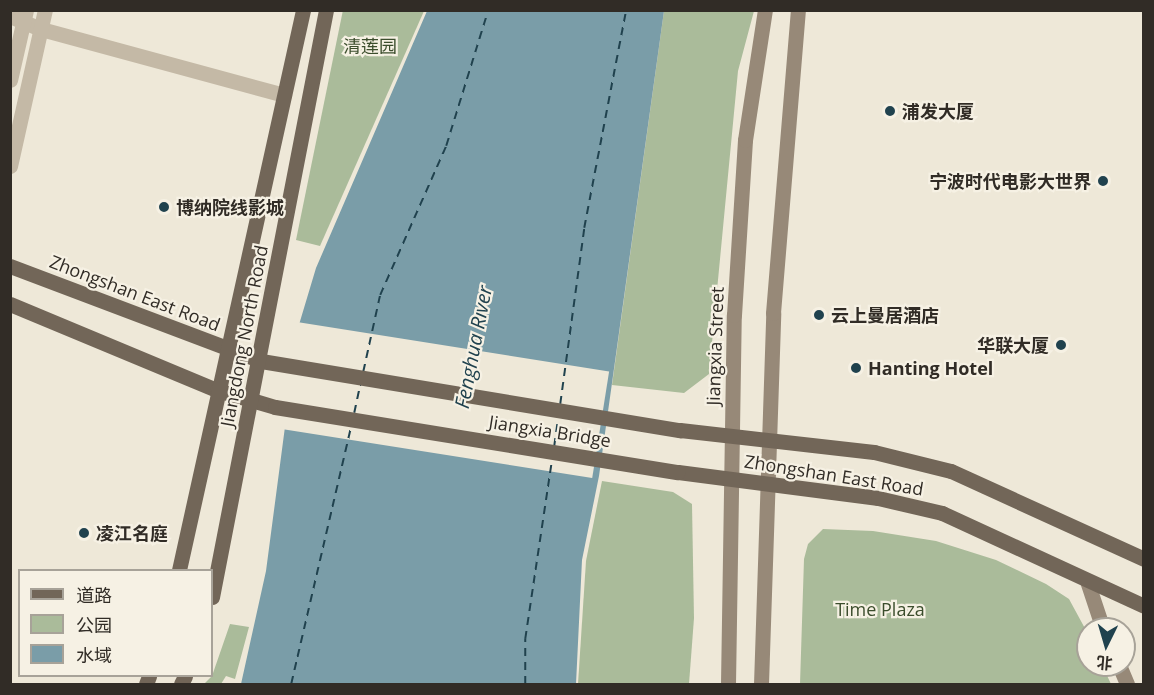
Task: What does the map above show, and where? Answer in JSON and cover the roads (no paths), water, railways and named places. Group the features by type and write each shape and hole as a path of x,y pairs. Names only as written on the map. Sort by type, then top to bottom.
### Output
{"main road":[{"name":"Jiangdong North Road","path":"179,569 217,390 303,10"},
{"name":"Jiangdong North Road","path":"213,592 261,361 326,10"},
{"name":"Jiangxia Street","path":"728,684 734,315 746,140 765,10"},
{"path":"762,684 772,313 798,10"},
{"name":"Zhongshan East Road","path":"10,266 261,361 281,364"},
{"path":"10,304 217,390 252,402"},
{"name":"Jiangxia Bridge","path":"281,364 680,430"},
{"name":"Jiangxia Bridge","path":"252,402 678,472"},
{"name":"Zhongshan East Road","path":"680,430 874,452 951,471 1143,559"},
{"name":"Zhongshan East Road","path":"678,472 878,498 942,513 1143,606"},
{"path":"1087,581 1099,617"}],"street":[{"path":"10,166 45,10"},
{"path":"10,80 20,16 41,29 284,95"}],"water":[{"name":"Fenghua Rıver","path":"427,11 664,11 599,476 582,560 576,684 241,684 266,571 298,328 316,268"}],"place":[{"name":"浦发大厦","path":"890,111"},
{"name":"宁波时代电影大世界","path":"1103,181"},
{"name":"博纳院线影城","path":"164,207"},
{"name":"云上曼居酒店","path":"819,315"},
{"name":"华联大厦","path":"1061,345"},
{"name":"Hanting Hotel","path":"856,368"},
{"name":"凌江名庭","path":"84,533"}],"park label":[{"name":"清莲园","path":"370,46"},
{"name":"Time Plaza","path":"880,609"}]}
